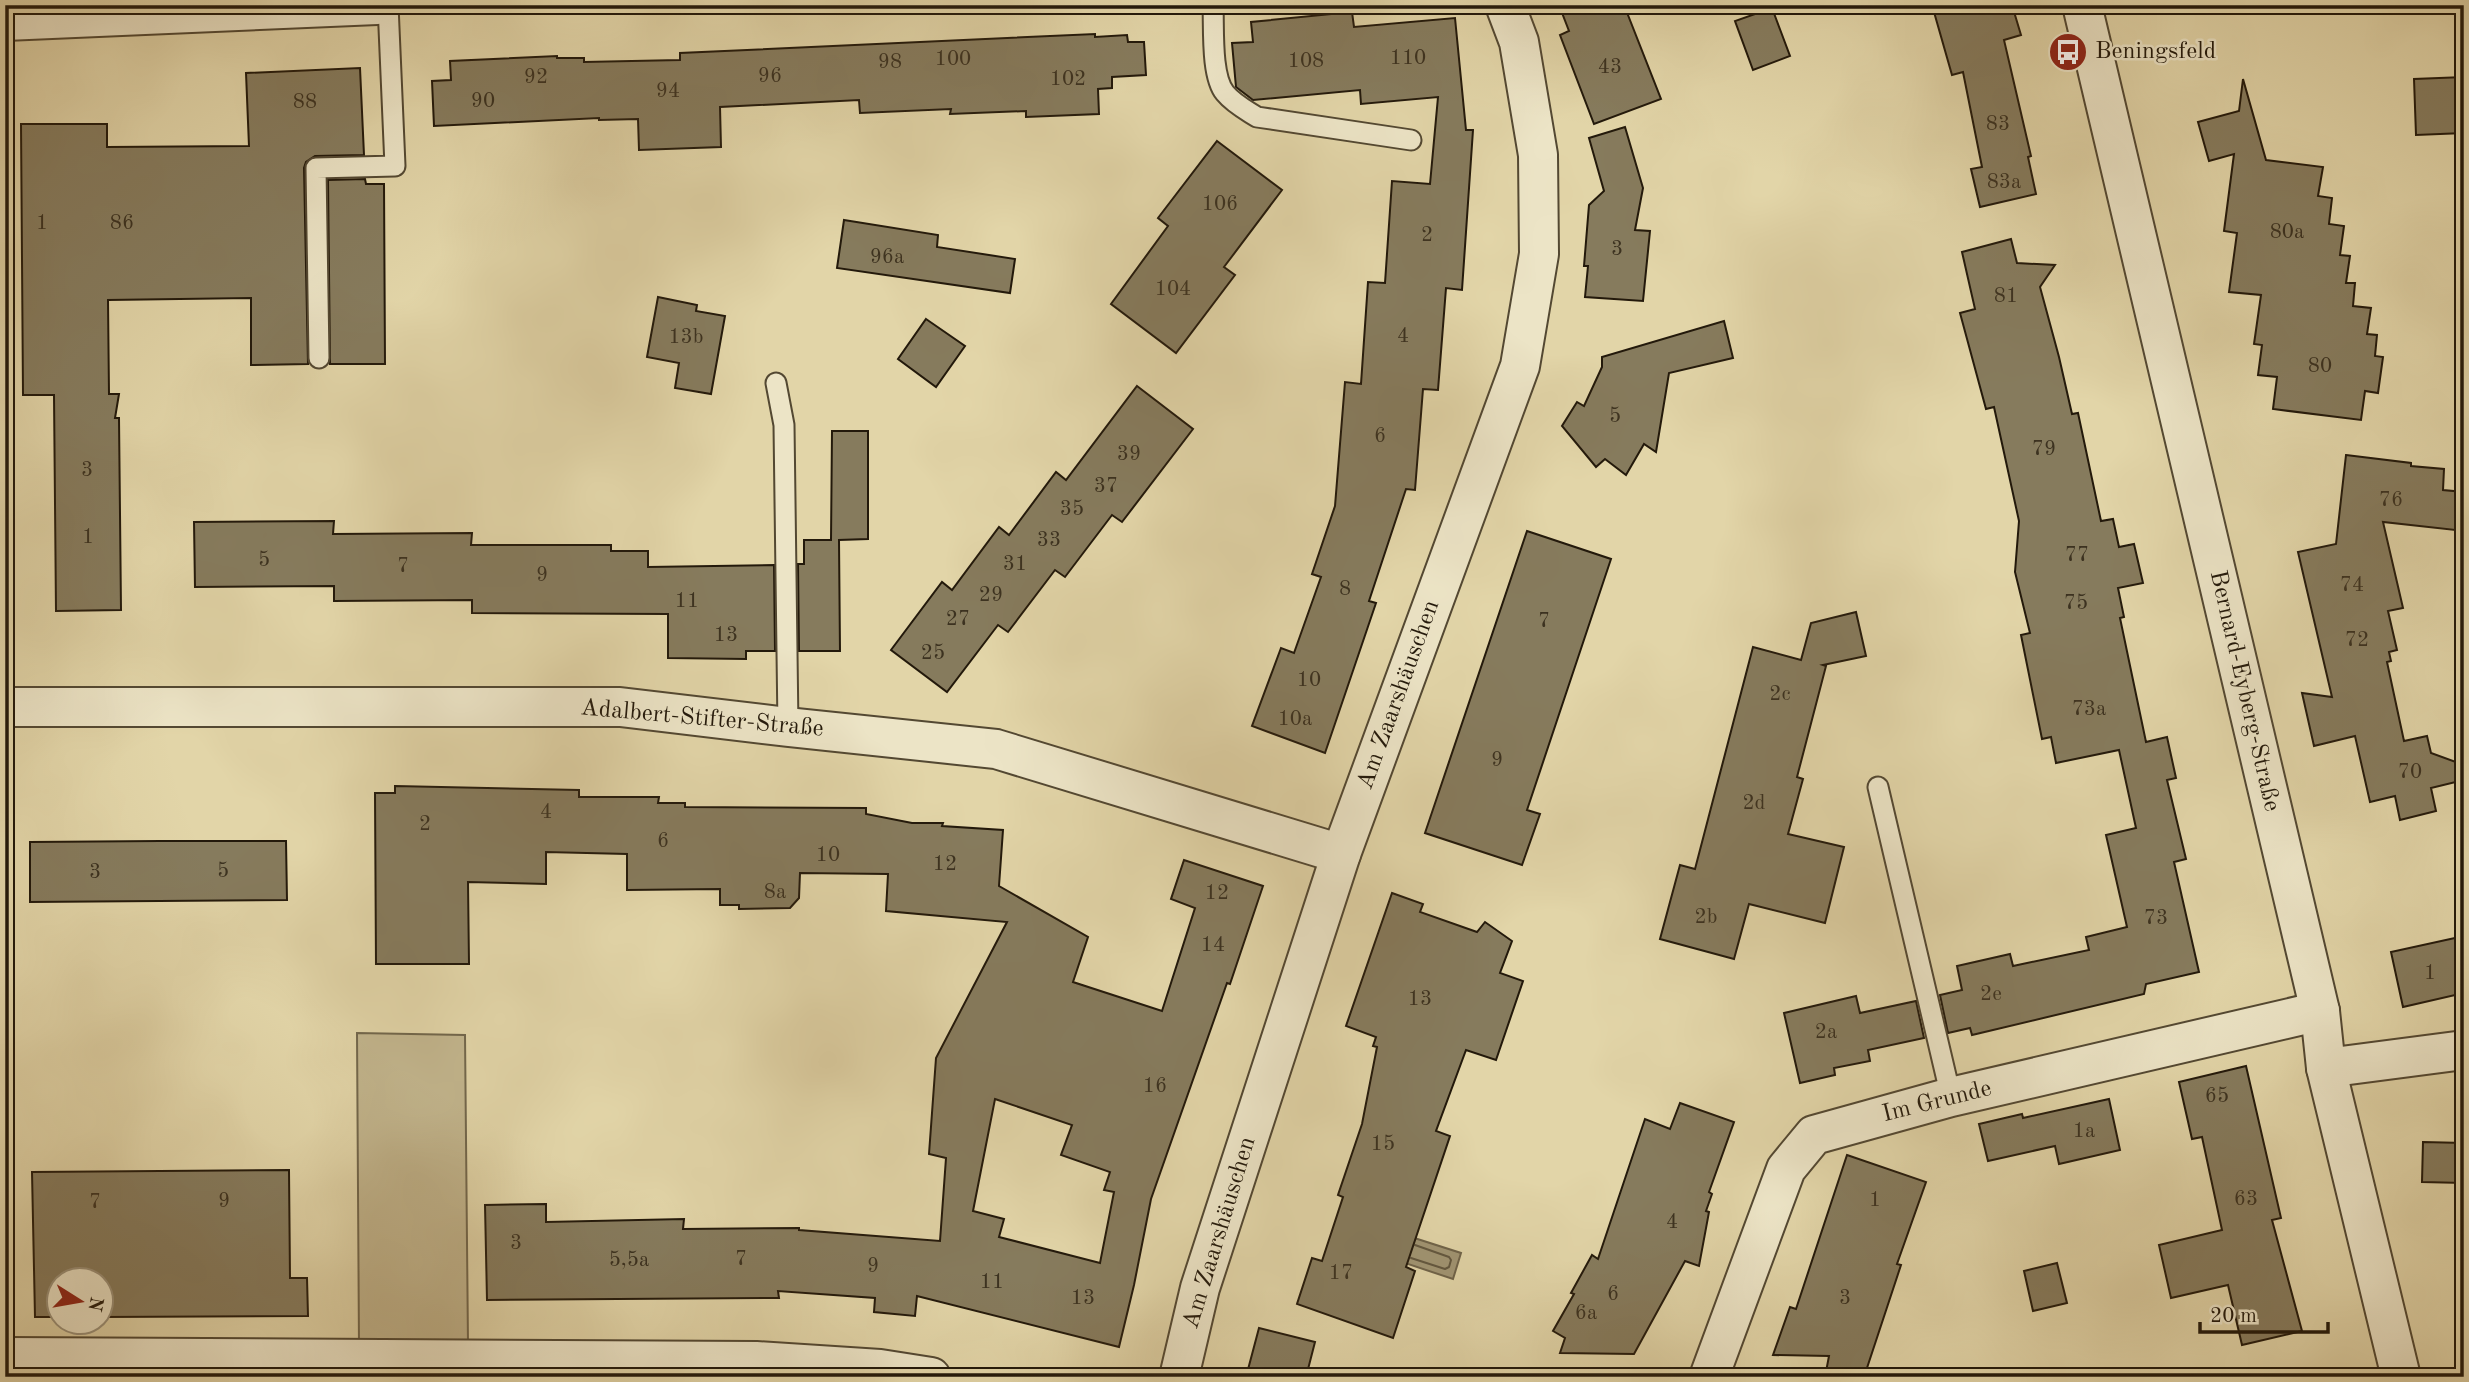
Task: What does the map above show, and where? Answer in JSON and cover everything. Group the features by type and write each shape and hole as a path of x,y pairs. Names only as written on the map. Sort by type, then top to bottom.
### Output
{"street":[{"path":"5,21 158,10 377,5"},
{"name":"Am Zaarshäuschen","path":"1179,1377 1200,1288 1341,853 1520,366 1539,254 1538,155 1519,42 1505,5"},
{"name":"Bernard-Eyberg-Straße","path":"2082,5 2320,1011 2326,1068 2401,1377"},
{"name":"Adalbert-Stifter-Straße","path":"5,707 620,706 996,749 1341,853"},
{"name":"Im Grunde","path":"1709,1377 1786,1169 1814,1135 1951,1097 2320,1011"},
{"path":"2326,1068 2464,1050"},
{"path":"5,1357 756,1361 880,1369 931,1377"}],"lane":[{"path":"319,358 316,168 395,166 388,5"},
{"path":"1213,5 1217,79 1224,92 1237,105 1257,117 1411,139"},
{"path":"776,383 784,425 788,727"},
{"path":"1878,787 1951,1097"}],"shaded area":[{"path":"357,1033 465,1035 468,1345 359,1346"}],"water":[{"path":"1405,1235 1461,1253 1453,1279 1396,1260"}],"building":[{"path":"1559,5 1624,5 1661,99 1594,124 1560,35 1569,31"},
{"path":"1932,5 2012,5 2021,35 2004,40 2031,156 2028,157 2036,194 1980,207 1971,169 1982,167 1963,72 1952,75"},
{"path":"1772,8 1790,56 1753,70 1735,21"},
{"path":"1352,12 1354,27 1455,18 1466,130 1473,130 1462,290 1446,288 1438,390 1423,389 1415,490 1406,489 1369,601 1376,603 1325,753 1252,726 1281,648 1294,653 1321,577 1312,574 1335,506 1345,382 1361,384 1368,282 1385,283 1392,181 1430,184 1438,97 1361,104 1360,90 1253,100 1236,87 1232,43 1253,42 1251,22"},
{"path":"1095,34 1095,37 1127,35 1128,42 1144,42 1146,75 1112,77 1112,88 1098,89 1099,114 1026,117 1026,111 950,114 951,109 860,113 859,100 720,107 721,147 639,150 638,119 599,118 434,126 432,81 451,80 450,61 557,56 584,58 584,62 680,60 680,53"},
{"path":"360,68 364,155 315,156 306,162 304,168 308,364 251,365 251,298 108,300 109,394 119,394 115,418 119,418 121,610 56,611 54,395 23,395 21,124 107,124 107,147 249,146 246,73"},
{"path":"2464,77 2464,133 2416,135 2414,79"},
{"path":"2243,79 2266,160 2323,167 2318,196 2332,198 2329,224 2344,226 2340,255 2350,256 2346,283 2355,283 2353,306 2371,308 2367,334 2377,335 2375,356 2383,357 2378,393 2365,391 2361,420 2273,409 2277,377 2258,375 2262,345 2254,344 2261,295 2229,292 2237,233 2224,231 2234,154 2209,161 2198,122 2239,111"},
{"path":"1625,127 1643,188 1635,230 1650,231 1643,301 1585,297 1588,266 1584,266 1589,205 1604,191 1589,138"},
{"path":"1217,141 1282,190 1224,267 1235,275 1176,353 1111,304 1168,226 1158,218"},
{"path":"365,179 366,184 384,184 385,364 330,364 328,180"},
{"path":"844,220 938,235 937,247 1015,259 1010,293 837,268"},
{"path":"2011,239 2017,263 2055,265 2040,287 2072,414 2078,413 2101,521 2113,519 2119,547 2134,544 2143,583 2118,588 2124,617 2120,618 2146,742 2167,737 2176,778 2167,780 2186,859 2174,862 2199,972 2146,984 2144,994 1972,1035 1970,1028 1948,1033 1940,995 1962,990 1957,966 2010,954 2013,966 2089,950 2086,937 2127,927 2106,835 2136,828 2119,750 2056,763 2051,737 2042,739 2021,635 2030,633 2015,572 2019,521 1994,407 1986,409 1960,313 1975,309 1962,252"},
{"path":"658,297 697,305 696,311 725,316 711,394 675,388 679,363 647,357"},
{"path":"926,319 965,346 936,387 898,359"},
{"path":"1724,321 1733,358 1669,373 1656,452 1644,444 1626,475 1605,459 1596,467 1562,426 1577,402 1584,406 1602,367 1602,357"},
{"path":"1137,386 1193,429 1122,522 1112,515 1065,577 1055,570 1008,632 998,625 947,692 891,650 942,582 952,590 999,527 1009,535 1056,472 1066,480"},
{"path":"832,431 868,431 868,539 839,540 840,651 799,651 798,564 804,564 804,540 831,540"},
{"path":"2346,455 2444,469 2443,490 2464,492 2464,531 2383,522 2403,608 2388,611 2397,650 2389,652 2391,661 2387,662 2404,741 2427,736 2431,753 2464,765 2464,780 2431,788 2436,811 2400,820 2395,796 2370,802 2355,736 2314,746 2302,693 2332,697 2298,552 2336,544"},
{"path":"334,521 333,534 472,533 471,545 611,545 611,551 648,551 648,567 774,565 775,651 746,651 746,659 668,658 668,614 472,613 472,600 334,601 334,586 195,587 194,522"},
{"path":"1527,531 1611,559 1527,810 1540,814 1522,865 1425,833"},
{"path":"1856,612 1866,656 1823,665 1826,666 1797,777 1803,779 1788,834 1844,847 1825,923 1749,904 1734,959 1660,939 1680,865 1695,869 1753,647 1801,660 1811,623"},
{"path":"395,786 579,790 579,797 659,797 658,803 685,803 685,807 866,808 866,814 912,823 943,823 942,826 1003,830 999,886 1088,937 1073,982 1162,1011 1195,908 1171,899 1184,860 1263,886 1151,1199 1119,1347 917,1296 915,1316 874,1312 875,1298 778,1291 779,1298 487,1300 485,1205 546,1204 546,1222 684,1219 683,1229 799,1228 940,1241 946,1158 929,1154 936,1058 1007,922 886,911 888,874 800,873 799,898 790,908 739,909 739,905 720,905 720,889 627,890 627,854 546,852 546,884 468,882 469,964 376,964 375,793 395,793","holes":["995,1099 1072,1125 1061,1155 1110,1172 1104,1190 1114,1192 1100,1263 999,1237 1004,1219 973,1211"]},
{"path":"286,841 287,900 30,902 30,842"},
{"path":"1392,893 1423,904 1420,912 1477,932 1485,922 1512,941 1500,973 1523,981 1496,1060 1466,1050 1436,1131 1450,1136 1406,1267 1415,1271 1393,1338 1297,1304 1312,1258 1322,1261 1343,1197 1338,1195 1362,1124 1377,1047 1373,1046 1376,1037 1346,1026"},
{"path":"2464,936 2464,993 2403,1007 2391,952"},
{"path":"1856,996 1860,1013 1916,1001 1924,1038 1868,1050 1870,1061 1834,1068 1835,1075 1800,1083 1784,1013"},
{"path":"2246,1066 2281,1218 2272,1220 2302,1331 2242,1345 2228,1285 2171,1298 2159,1245 2222,1230 2202,1137 2192,1139 2179,1082"},
{"path":"2109,1099 2120,1150 2059,1164 2055,1146 1988,1161 1979,1124 2022,1114 2023,1118"},
{"path":"1680,1103 1734,1122 1709,1192 1712,1194 1706,1211 1709,1212 1699,1266 1685,1261 1634,1354 1560,1353 1565,1338 1553,1331 1592,1255 1598,1259 1645,1119 1670,1129"},
{"path":"2423,1142 2464,1143 2464,1183 2422,1182"},
{"path":"1847,1155 1926,1182 1897,1264 1901,1265 1864,1377 1825,1377 1829,1356 1773,1355 1790,1307 1796,1309"},
{"path":"289,1170 290,1278 307,1278 308,1316 116,1317 116,1266 46,1266 46,1317 35,1317 32,1172"},
{"path":"2057,1263 2067,1303 2033,1311 2024,1271"},
{"path":"1259,1328 1315,1342 1306,1377 1246,1377"}],"place":[{"name":"Beningsfeld","path":"2068,52"}]}
